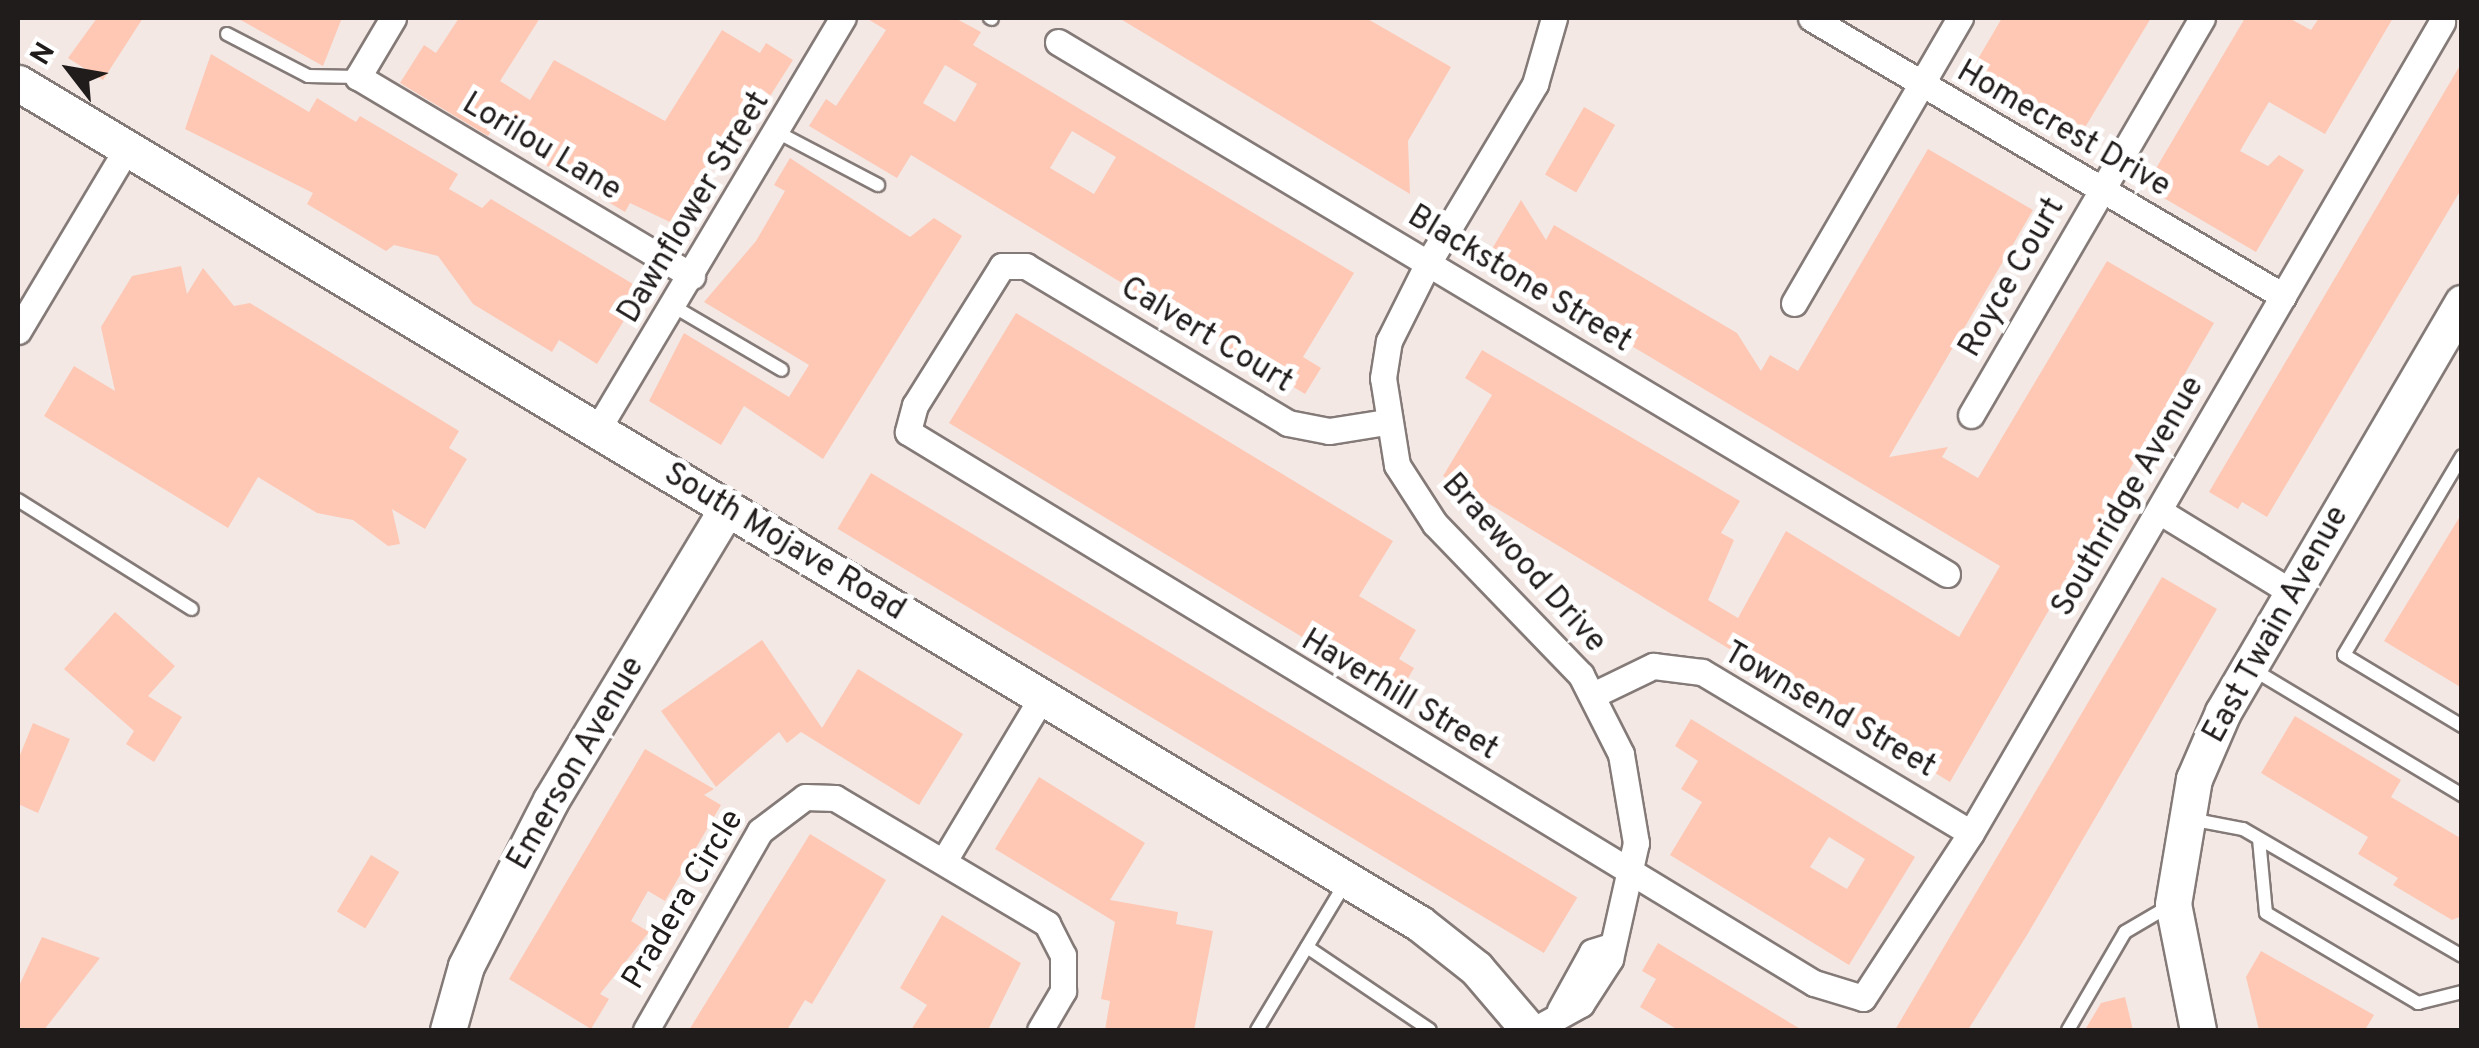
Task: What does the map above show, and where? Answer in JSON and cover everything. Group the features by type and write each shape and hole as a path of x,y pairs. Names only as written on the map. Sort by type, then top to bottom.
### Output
{"street":[{"path":"358,77 394,18"},
{"name":"Dawnflower Street","path":"597,430 779,132 843,18"},
{"name":"Braewood Drive","path":"1532,1030 1560,1010 1581,1004 1610,959 1607,946 1632,874 1621,754 1594,695 1435,524 1397,465 1386,422 1389,341 1428,263 1535,84 1554,18"},
{"name":"Homecrest Drive","path":"1811,18 2283,296"},
{"path":"1794,302 1960,18"},
{"name":"Royce Court","path":"1971,415 2202,18"},
{"name":"Southridge Avenue","path":"1864,998 1971,832 2442,22"},
{"name":"Blackstone Street","path":"1058,42 1946,574"},
{"name":"Lorilou Lane","path":"358,77 692,276"},
{"name":"South Mojave Road","path":"18,83 1347,880 1476,968 1532,1030"},
{"path":"18,331 127,148"},
{"name":"Calvert Court","path":"908,432 915,405 1002,266 1026,266 1288,423 1329,431 1386,422"},
{"name":"East Twain Avenue","path":"2198,1030 2174,904 2182,818 2249,667 2462,303"},
{"name":"Haverhill Street","path":"908,432 1814,983 1864,998"},
{"name":"Emerson Avenue","path":"448,1030 466,966 551,800 727,508"},
{"path":"2158,511 2294,593"},
{"name":"Townsend Street","path":"1594,695 1653,666 1702,672 1971,832"},
{"path":"944,860 1042,696"},
{"name":"Pradera Circle","path":"646,1030 776,812 804,797 835,798 1048,924 1063,955 1063,991 1040,1030"}],"lane":[{"path":"227,34 308,76 358,77"},
{"path":"779,132 878,186"},
{"path":"673,306 782,370"},
{"path":"2462,456 2344,655 2462,726"},
{"path":"18,500 192,609"},
{"path":"2249,667 2462,795"},
{"path":"2182,818 2260,838 2462,956"},
{"path":"2260,838 2266,912 2418,1003 2462,992"},
{"path":"1257,1030 1347,880"},
{"path":"2068,1030 2125,932 2174,904"},
{"path":"1307,947 1430,1030"}],"building":[{"path":"97,18 143,18 103,80 68,58"},
{"path":"237,18 342,18 323,66"},
{"path":"459,18 540,18 500,81 530,100 554,60 665,121 722,30 760,53 766,43 793,60 744,137 729,128 672,223 630,203 625,212 544,164 551,153 498,121 488,136 400,83 424,45 436,53"},
{"path":"866,18 955,18 981,32 973,45 1354,273 1303,357 1321,368 1305,394 911,155 897,178 809,126 826,99 836,106 886,30","holes":["945,65 977,84 955,122 923,103","1072,131 1116,157 1094,194 1050,168"]},
{"path":"1119,18 1366,18 1451,67 1408,141 1410,194"},
{"path":"2002,18 2151,18 2075,144 1965,81"},
{"path":"2245,18 2289,18 2311,30 2319,18 2393,18 2325,134 2269,102 2247,139 2240,151 2268,166 2279,155 2304,170 2256,252 2145,187"},
{"path":"211,54 309,112 317,98 356,122 360,116 458,174 449,189 482,208 491,199 643,290 597,364 559,340 552,352 473,304 438,256 394,245 386,251 307,204 313,193 185,129"},
{"path":"2462,62 2462,188 2267,517 2242,502 2238,509 2209,492"},
{"path":"1584,107 1615,125 1576,193 1545,175"},
{"path":"1928,149 2033,210 1889,457 1948,447 1942,457 1978,478 2107,261 2214,323 1950,782 1443,476 1492,395 1465,378 1482,350 1740,501 1721,533 1734,540 1708,600 1738,618 1786,531 1959,637 2000,566 1486,259 1521,200 1546,240 1554,225 1737,333 1761,371 1770,355 1798,371"},
{"path":"790,158 910,237 934,218 962,236 823,459 744,406 721,445 649,401 684,333 789,397 809,365 704,302 756,241 785,191 774,185"},
{"path":"181,266 187,294 203,268 234,306 250,303 459,431 449,448 467,459 425,529 392,509 400,544 388,546 353,520 317,513 258,477 228,528 44,416 74,366 115,391 101,327 132,276"},
{"path":"1016,313 1393,541 1359,596 1416,630 1399,659 1414,668 1398,695 949,423"},
{"path":"871,473 1577,897 1544,953 838,529"},
{"path":"2462,513 2462,688 2384,641"},
{"path":"2162,577 2217,609 2027,935 1968,1030 1895,1030"},
{"path":"115,612 175,666 148,696 182,717 154,762 126,744 134,731 64,669"},
{"path":"762,640 822,728 858,669 963,734 919,805 801,732 787,743 779,732 716,787 661,711"},
{"path":"2295,716 2401,780 2391,797 2462,839 2462,916 2452,920 2393,885 2398,878 2358,854 2368,837 2261,773"},
{"path":"1691,719 1915,857 1849,965 1670,855 1702,802 1681,789 1698,761 1675,746","holes":["1829,837 1865,859 1847,889 1810,867"]},
{"path":"33,723 70,739 38,813 18,804 18,760"},
{"path":"645,749 714,789 704,795 721,805 665,901 648,891 631,921 649,932 600,994 609,999 591,1029 509,979"},
{"path":"1039,777 1145,843 1110,900 1178,912 1176,924 1213,931 1194,1030 1105,1030 1110,1001 1101,999 1115,922 995,849"},
{"path":"810,834 886,880 812,1004 805,1000 787,1030 689,1030"},
{"path":"371,855 399,872 365,929 337,912"},
{"path":"942,915 1021,963 988,1030 911,1030 927,1005 900,988"},
{"path":"42,937 100,958 44,1030 18,1030 18,988"},
{"path":"1658,943 1802,1030 1678,1030 1640,1007 1656,979 1642,971"},
{"path":"2261,951 2374,1015 2365,1030 2259,1030 2246,977"},
{"path":"2125,997 2133,1030 2085,1030 2101,1003"}]}
